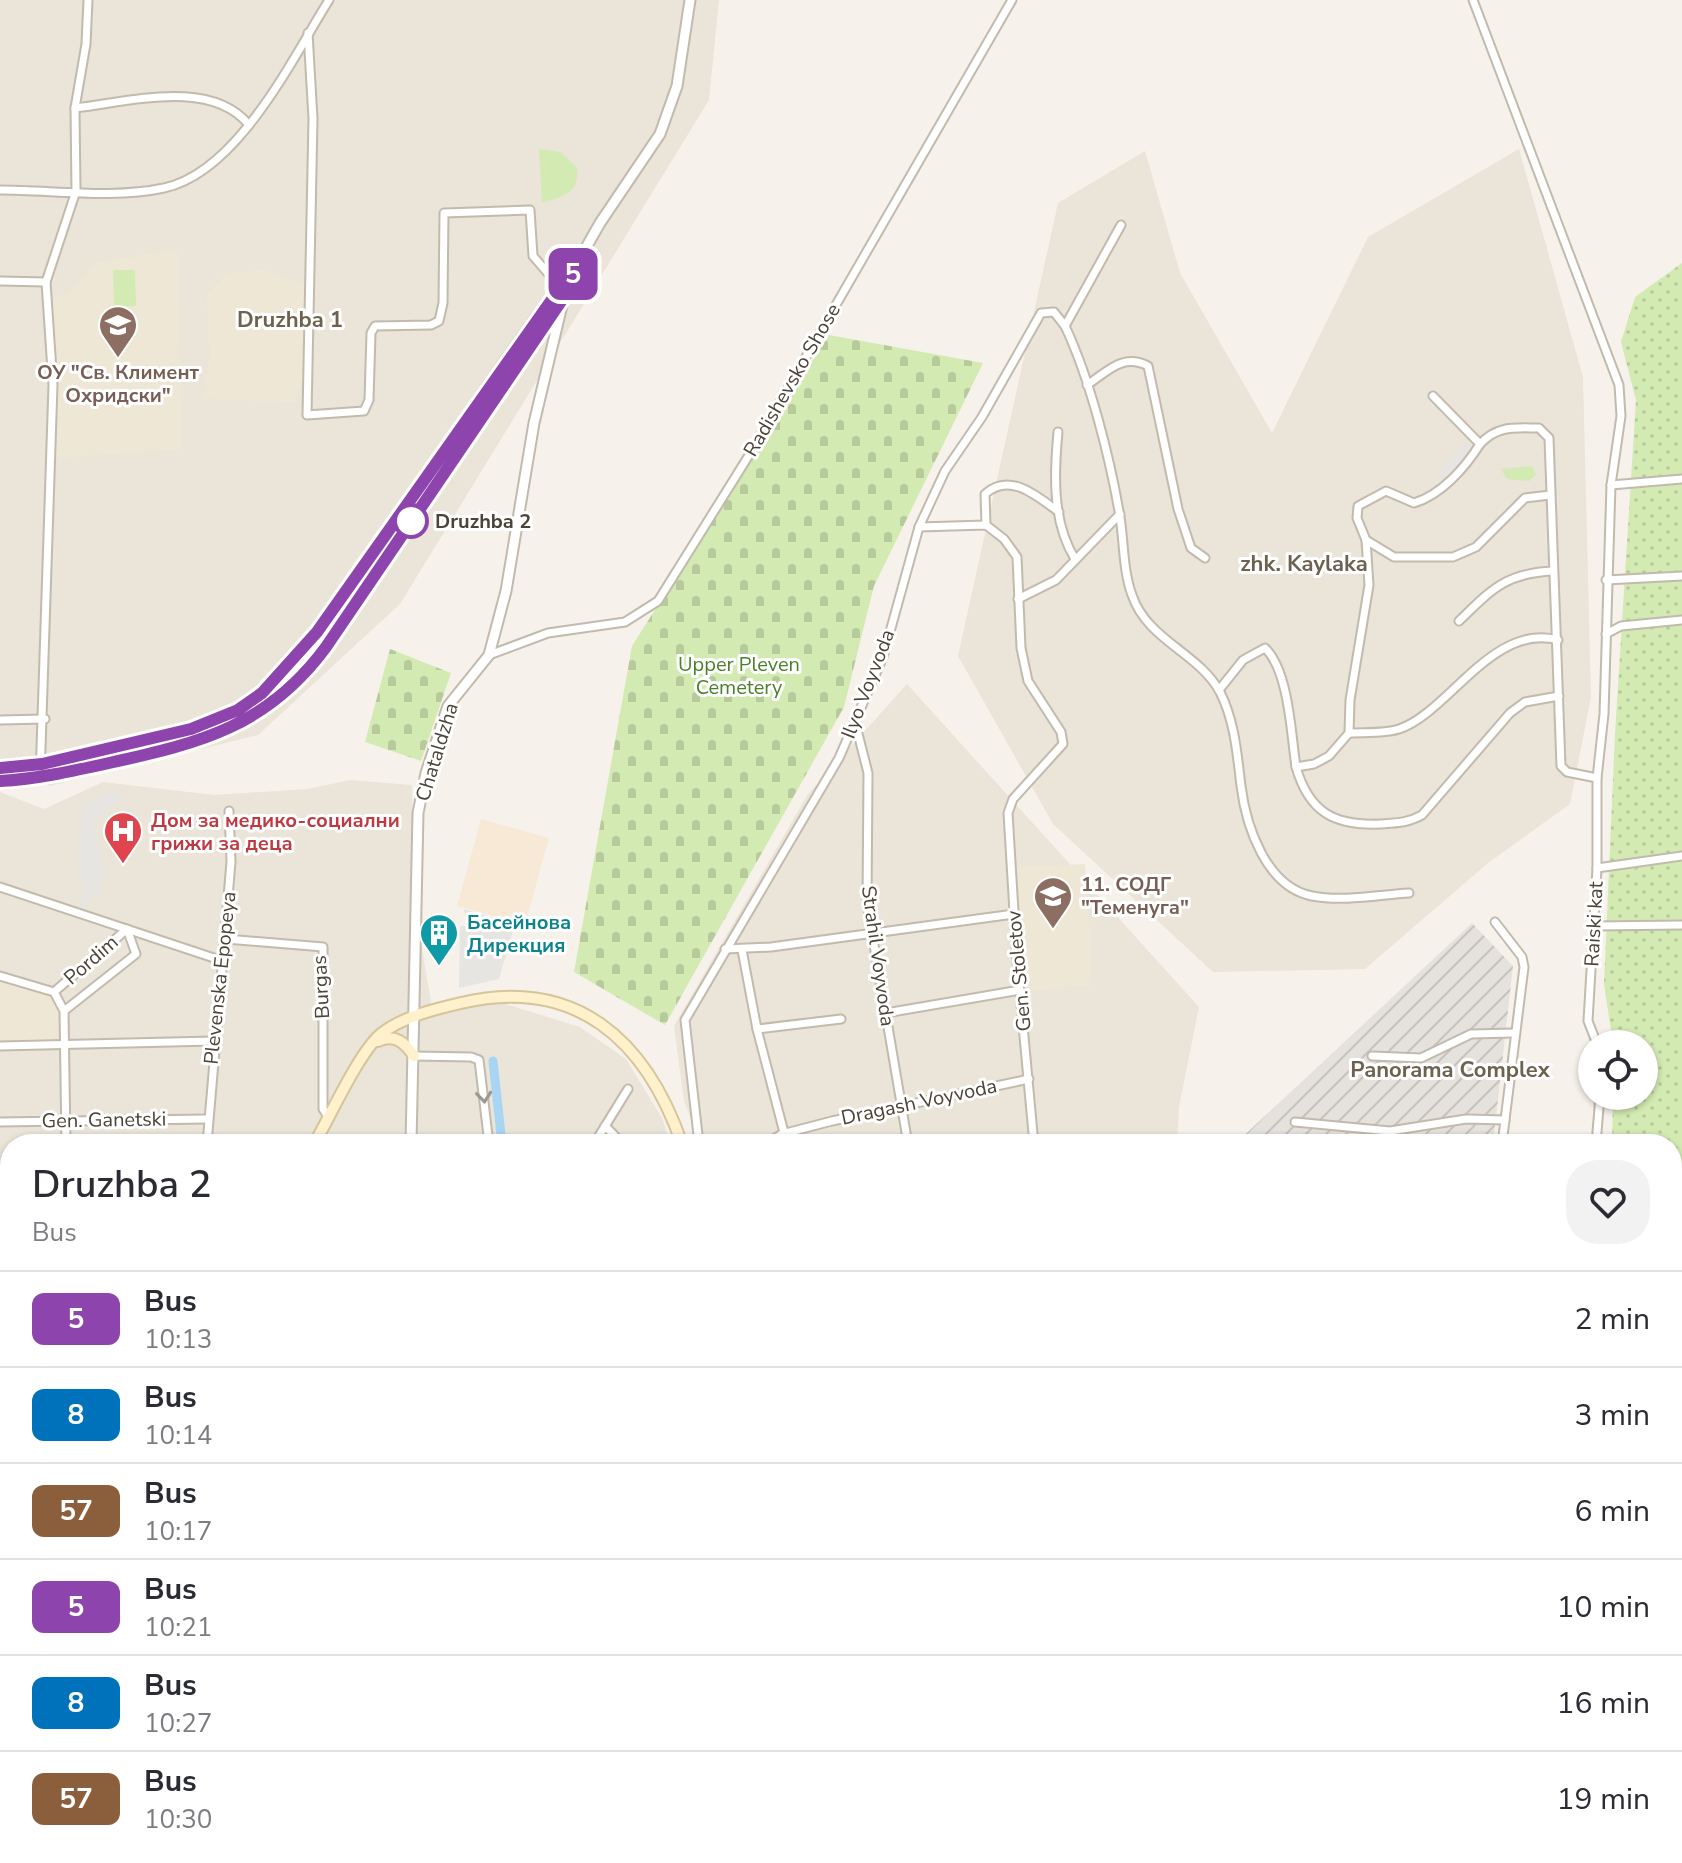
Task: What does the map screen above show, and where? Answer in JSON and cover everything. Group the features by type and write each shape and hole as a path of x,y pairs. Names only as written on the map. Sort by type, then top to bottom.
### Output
{"main road":[{"path":"320,1134 370,1047 384,1032 415,1017 455,1004 500,997 531,997 577,1009 605,1025 643,1064 668,1107 678,1134"},
{"path":"370,1047 380,1039 394,1038 405,1043 414,1056"}],"street":[{"path":"40,778 45,719 53,385 46,282 76,191 75,108 86,44 88,0"},
{"path":"0,190 164,188 202,171 249,125 329,0"},
{"path":"0,768 42,764 201,726 238,710 262,693 317,632 575,267 660,134 677,86 690,0"},
{"name":"Radishevsko Shose","path":"489,655 548,633 625,622 658,601 751,452 1012,0"},
{"name":"Raiski kat","path":"1473,0 1614,363 1621,416 1611,485 1606,580 1606,634 1597,778 1597,868 1588,1021 1592,1030"},
{"path":"308,33 313,119 307,415 364,411 369,400 371,333 375,326 431,325 439,321 443,303 444,213 530,210 533,256 559,286 564,297"},
{"path":"75,108 200,96 231,108 249,125"},
{"path":"1121,225 1065,326 1087,385 1120,514 1131,595 1148,625 1219,690 1235,733 1244,812 1253,840 1267,862 1294,888 1311,896 1409,893"},
{"path":"0,781 40,778 213,737 256,716 293,687 326,647 564,297 575,267"},
{"path":"0,281 46,282"},
{"name":"Chataldzha","path":"411,1134 418,813 426,773 448,706 489,655 506,591 527,456 564,297"},
{"name":"Ilyo Voyvoda","path":"698,1134 685,1020 839,758 883,657 919,527 945,471 982,417 1041,313 1054,312 1065,326"},
{"path":"1087,385 1123,360 1137,360 1148,366 1178,509 1191,548 1205,558"},
{"path":"1433,396 1480,444"},
{"path":"1296,767 1314,764 1329,756 1349,733 1350,700 1369,585 1366,540 1357,518 1358,506 1386,491 1414,503 1427,499 1446,484 1491,428 1504,428 1546,432 1558,640 1561,766 1567,772 1597,778"},
{"path":"1058,432 1054,472 1059,512 1067,546 1075,559"},
{"path":"1611,485 1682,479"},
{"path":"986,525 985,494 994,486 1004,484 1027,489 1059,512"},
{"path":"1366,540 1394,557 1453,557 1476,547 1505,514 1525,498 1550,495"},
{"path":"919,527 986,525 1004,539 1017,557 1018,599 1056,580 1120,514"},
{"path":"1459,621 1508,578 1525,572 1553,571"},
{"path":"1606,580 1682,576"},
{"name":"Gen. Stoletov","path":"1018,599 1028,681 1061,732 1063,744 1013,799 1008,813 1033,1134"},
{"path":"1606,634 1621,626 1682,620"},
{"path":"1349,733 1398,730 1430,711 1474,667 1512,645 1539,639 1558,640"},
{"path":"1219,690 1243,660 1256,652 1265,648 1275,657 1303,790 1324,812 1339,821 1355,825 1409,822 1422,815 1510,713 1525,702 1559,696"},
{"path":"0,720 45,719"},
{"name":"Strahil Voyvoda","path":"855,722 868,773 866,881 871,934 906,1134"},
{"name":"Plevenska Epopeya","path":"207,1134 226,939 231,862 229,811"},
{"path":"1597,868 1682,856"},
{"path":"0,887 223,961"},
{"path":"725,949 742,950 1014,914"},
{"path":"1495,922 1522,957 1524,967 1503,1134"},
{"path":"1593,926 1682,925"},
{"name":"Pordim","path":"64,1011 136,954 127,929 54,992 64,1011 66,1134"},
{"name":"Burgas","path":"226,939 323,947 323,1109 329,1118"},
{"path":"742,950 748,965 757,1029 782,1134"},
{"path":"0,976 54,992"},
{"path":"886,1013 1020,990"},
{"path":"757,1029 841,1019"},
{"path":"1372,1056 1421,1058 1471,1034 1514,1033"},
{"path":"0,1046 214,1041"},
{"path":"414,1056 471,1057 479,1060 488,1134"},
{"name":"Dragash Voyvoda","path":"782,1134 1029,1079"},
{"path":"600,1134 628,1089"},
{"path":"1597,1134 1599,1110"},
{"name":"Gen. Ganetski","path":"0,1122 207,1119"},
{"path":"1295,1122 1390,1131 1466,1119 1505,1120"},
{"path":"605,1126 613,1134"}],"shaded area":[{"path":"0,0 719,0 709,100 400,604 258,735 50,786 0,765"},
{"path":"1519,149 1583,377 1591,697 1570,804 1488,863 1365,969 1213,972 1053,824 958,656 1058,203 1145,151 1180,273 1272,433 1368,237"},
{"name":"ОУ \"Св. Климент Охридски\"","path":"177,250 182,449 55,458 53,298 66,294 97,262"},
{"path":"264,270 307,286 305,373 295,402 203,399 209,359 207,295 227,273"},
{"path":"1466,442 1476,450 1446,484 1436,475"},
{"path":"907,684 1199,1007 1179,1107 1178,1134 697,1134 684,1101 674,1026 808,794"},
{"path":"350,780 412,785 413,897 432,1007 499,1002 580,1027 626,1059 662,1118 668,1134 0,1134 0,792 44,809 103,782 214,795 308,789"},
{"path":"117,790 122,798 104,816 92,820 104,872 98,896 91,894 84,913 78,911 85,886 78,870 82,805"},
{"path":"481,819 549,838 525,925 457,906"},
{"name":"11. СОДГ \"Теменуга\"","path":"1085,864 1092,985 1024,992 1013,867"},
{"path":"464,909 515,924 499,979 459,988 460,926 467,926"},
{"path":"1472,923 1513,966 1494,1134 1246,1134"},
{"path":"0,976 54,992 64,1011 64,1045 0,1046"}],"green space":[{"path":"539,149 560,152 577,168 575,183 568,193 542,203"},
{"path":"1682,263 1682,1134 1612,1134 1613,1110 1658,1110 1658,1030 1611,1030 1604,984 1615,734 1636,400 1621,342 1635,297"},
{"path":"113,270 135,270 136,306 114,307"},
{"name":"Upper Pleven Cemetery","path":"829,335 983,363 874,586 844,707 665,1025 574,972 632,646"},
{"path":"1532,466 1536,475 1529,481 1507,479 1501,469"},
{"path":"390,649 451,673 421,761 365,742"}],"waterway":[{"path":"493,1061 501,1134"}],"bus line":[{"name":"5","path":"0,768 42,764 191,729 238,710 262,693 293,663 317,632 575,267 564,297 326,647 293,687 256,716 201,741 40,778 0,781"}],"place":[{"name":"ОУ \"Св. Климент Охридски\"","path":"118,359"},
{"name":"Druzhba 2","path":"411,521"},
{"name":"Дом за медико-социални грижи за деца","path":"123,865"},
{"name":"11. СОДГ \"Теменуга\"","path":"1053,930"},
{"name":"Басейнова Дирекция","path":"439,967"}],"district":[{"name":"Druzhba 1","path":"290,320"},
{"name":"zhk. Kaylaka","path":"1304,564"},
{"name":"Panorama Complex","path":"1450,1070"}]}
